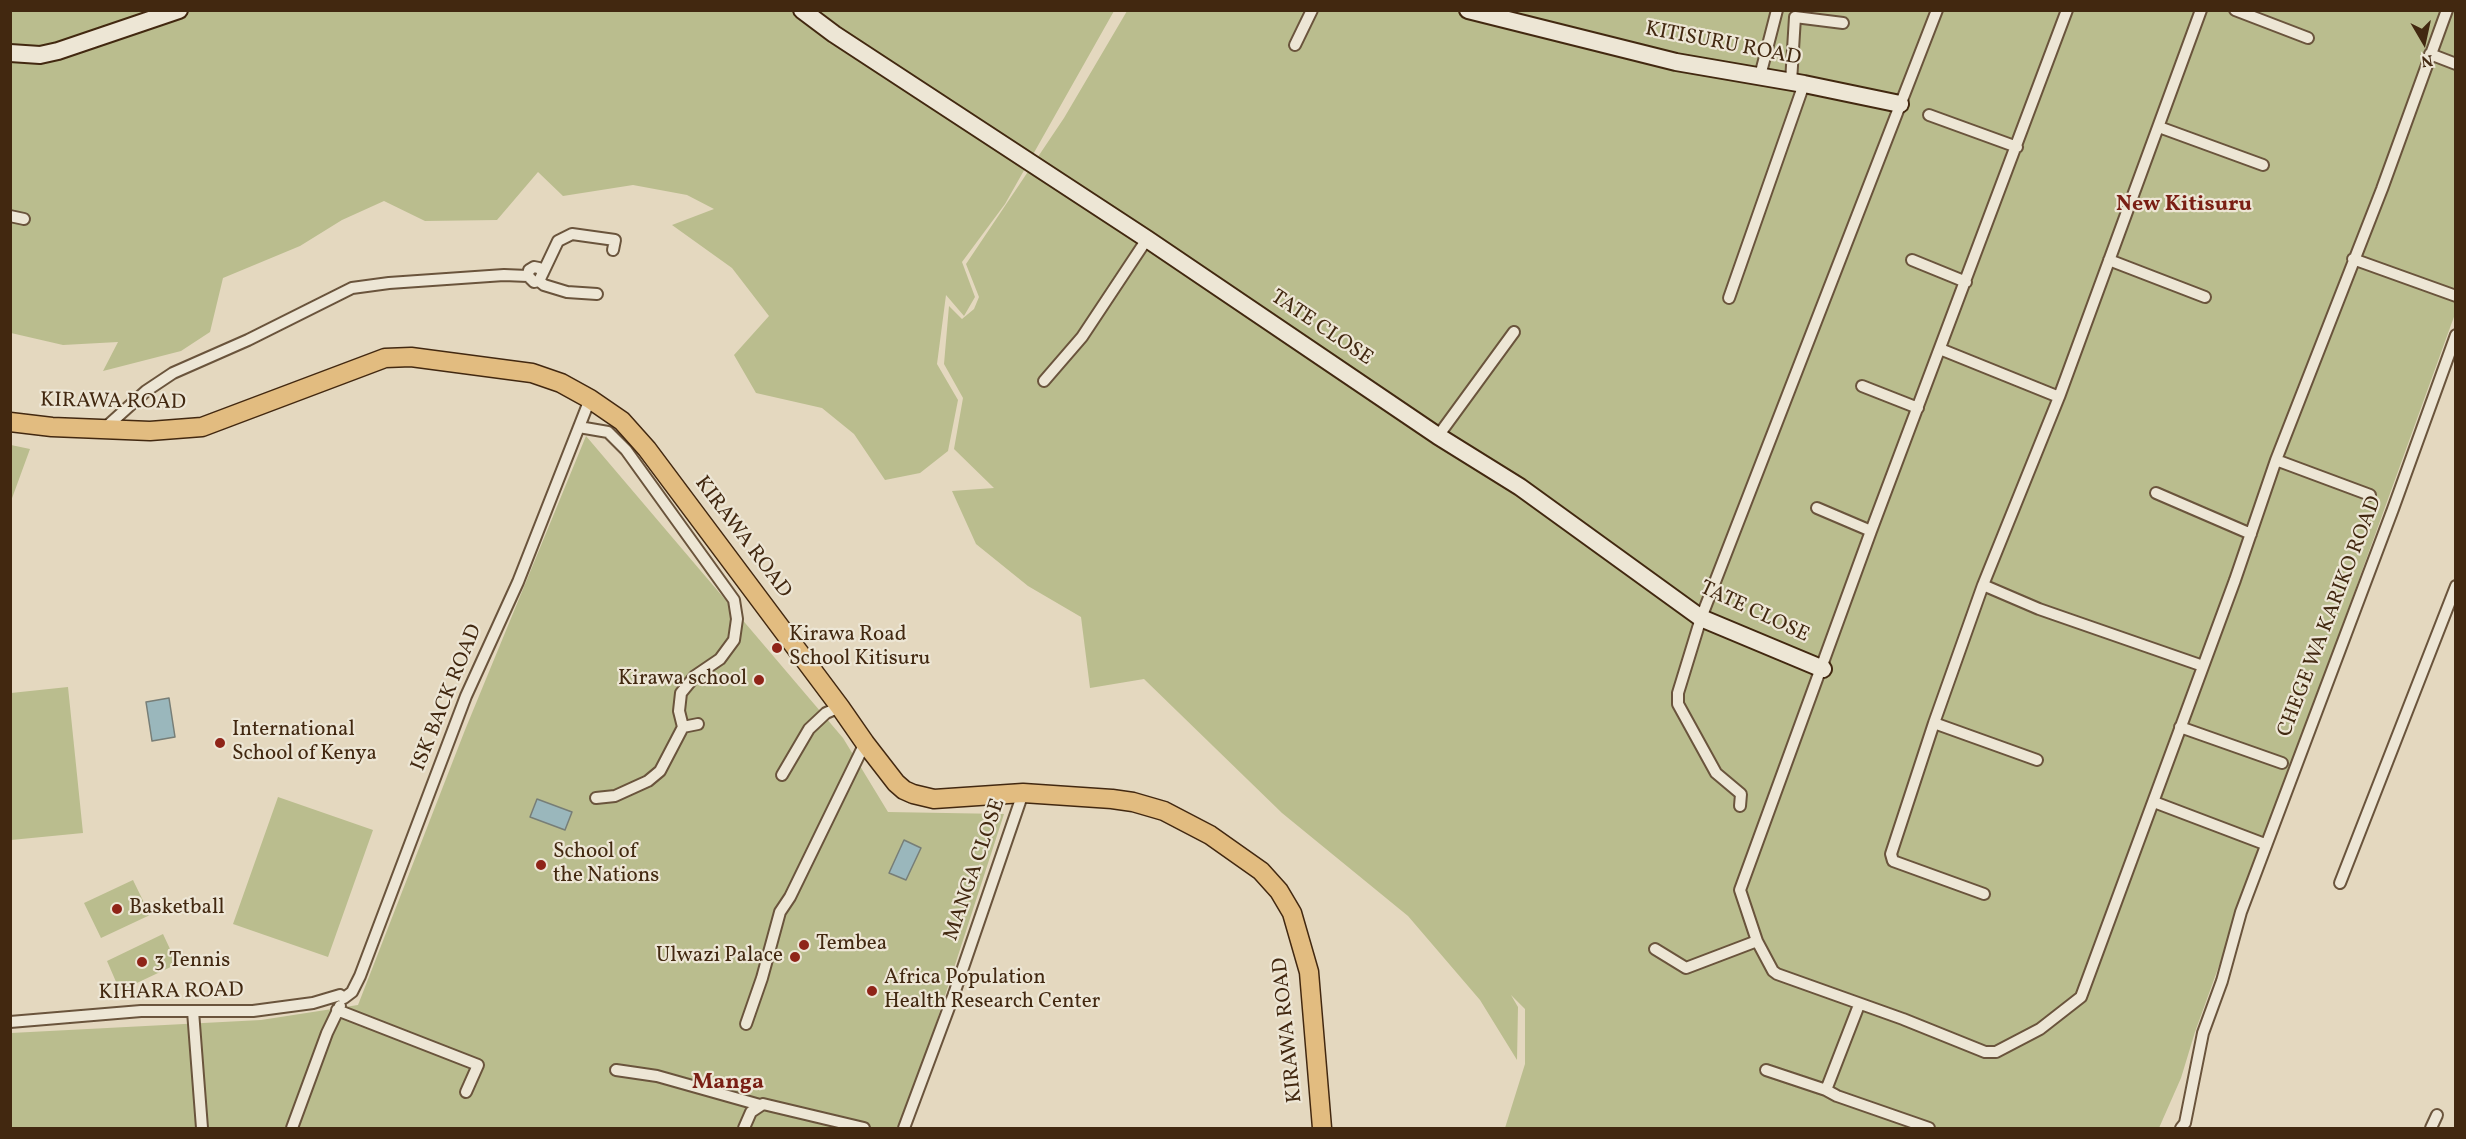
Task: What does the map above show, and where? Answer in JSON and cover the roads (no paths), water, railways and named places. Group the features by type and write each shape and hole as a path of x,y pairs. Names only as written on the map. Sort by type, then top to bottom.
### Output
{"main road":[{"name":"KIRAWA ROAD","path":"10,422 52,427 150,431 202,427 385,358 411,357 532,373 561,383 622,421 647,449 865,743 904,790 922,798 945,799 1023,793 1112,799 1164,811 1210,835 1261,871 1292,913 1309,972 1322,1128"}],"street":[{"path":"10,53 40,55 58,51 179,10"},
{"name":"TATE CLOSE","path":"802,10 1438,436 1520,487 1701,618 1823,669"},
{"path":"1295,45 1312,10"},
{"name":"KITISURU ROAD","path":"1468,10 1676,62 1798,83 1900,104"},
{"path":"1760,76 1777,10"},
{"path":"1740,806 1741,794 1716,773 1678,704 1678,693 1701,618 1937,10"},
{"path":"1984,894 1893,861 1891,858 1934,723 1983,585 2059,397 2201,10"},
{"path":"2235,10 2307,38"},
{"path":"2066,11 2017,147 1871,531 1823,669 1740,890 1757,941 1773,971 1777,974 1903,1019 1985,1052 1996,1052 2040,1029 2081,997 2154,802 2276,460 2382,189 2446,10"},
{"path":"1729,298 1798,83 1795,17 1843,23"},
{"path":"2430,54 2456,64"},
{"path":"1929,115 2017,147"},
{"path":"2159,127 2263,165"},
{"path":"10,216 24,219"},
{"path":"541,277 558,241 573,234 615,240 613,250"},
{"path":"1044,381 1082,337 1147,239"},
{"path":"2353,259 2456,296"},
{"path":"1912,260 1966,282"},
{"path":"2109,260 2205,297"},
{"path":"105,428 146,391 173,373 248,340 352,288 401,282 504,275 528,276 529,270 534,267 539,268 544,285 567,292 597,294"},
{"path":"1438,436 1514,332"},
{"name":"CHEGE WA KARIKO ROAD","path":"2181,1128 2185,1123 2203,1033 2222,981 2241,912 2456,335"},
{"path":"1940,350 2059,397"},
{"path":"1862,386 1918,408"},
{"name":"ISK BACK ROAD","path":"292,1128 337,1010 340,994 351,992 360,976 466,696 518,582 590,399"},
{"path":"579,428 608,432 626,450 734,600 737,619 734,640 720,658 695,676 681,693 679,711 683,727 660,771 648,781 615,796 596,798"},
{"path":"2276,460 2370,495"},
{"path":"2156,494 2251,534"},
{"path":"1817,508 1871,531"},
{"path":"1983,585 2039,609 2203,666"},
{"path":"2340,883 2456,586"},
{"path":"782,775 809,729 826,713 840,707"},
{"path":"1934,723 2037,760"},
{"path":"683,727 698,724"},
{"path":"2180,727 2282,763"},
{"path":"746,1024 762,978 780,912 790,897 865,743"},
{"name":"MANGA CLOSE","path":"904,1128 954,994 1023,793"},
{"path":"2154,802 2262,843"},
{"path":"1655,949 1686,968 1757,941"},
{"name":"KIHARA ROAD","path":"10,1022 141,1011 253,1011 313,1003 340,994"},
{"path":"1826,1090 1859,1005"},
{"path":"337,1010 478,1065 466,1092"},
{"path":"193,1011 202,1128"},
{"path":"616,1070 657,1076 760,1105 774,1106 864,1128"},
{"path":"1766,1070 1929,1128"},
{"path":"744,1128 751,1112 760,1105"},
{"path":"2431,1128 2437,1115"}],"water":[{"path":"169,698 175,737 152,741 146,702"},
{"path":"537,799 572,812 565,830 530,817"},
{"path":"904,840 921,848 906,880 889,873"}],"place":[{"name":"Kirawa Road School Kitisuru","path":"777,648"},
{"name":"Kirawa school","path":"759,680"},
{"name":"International School of Kenya","path":"220,743"},
{"name":"School of the Nations","path":"541,865"},
{"name":"Basketball","path":"117,909"},
{"name":"Tembea","path":"804,945"},
{"name":"Ulwazi Palace","path":"795,957"},
{"name":"3 Tennis","path":"142,962"},
{"name":"Africa Population Health Research Center","path":"872,991"}],"district":[{"name":"New Kitisuru","path":"2184,206"},
{"name":"Manga","path":"728,1084"}]}
